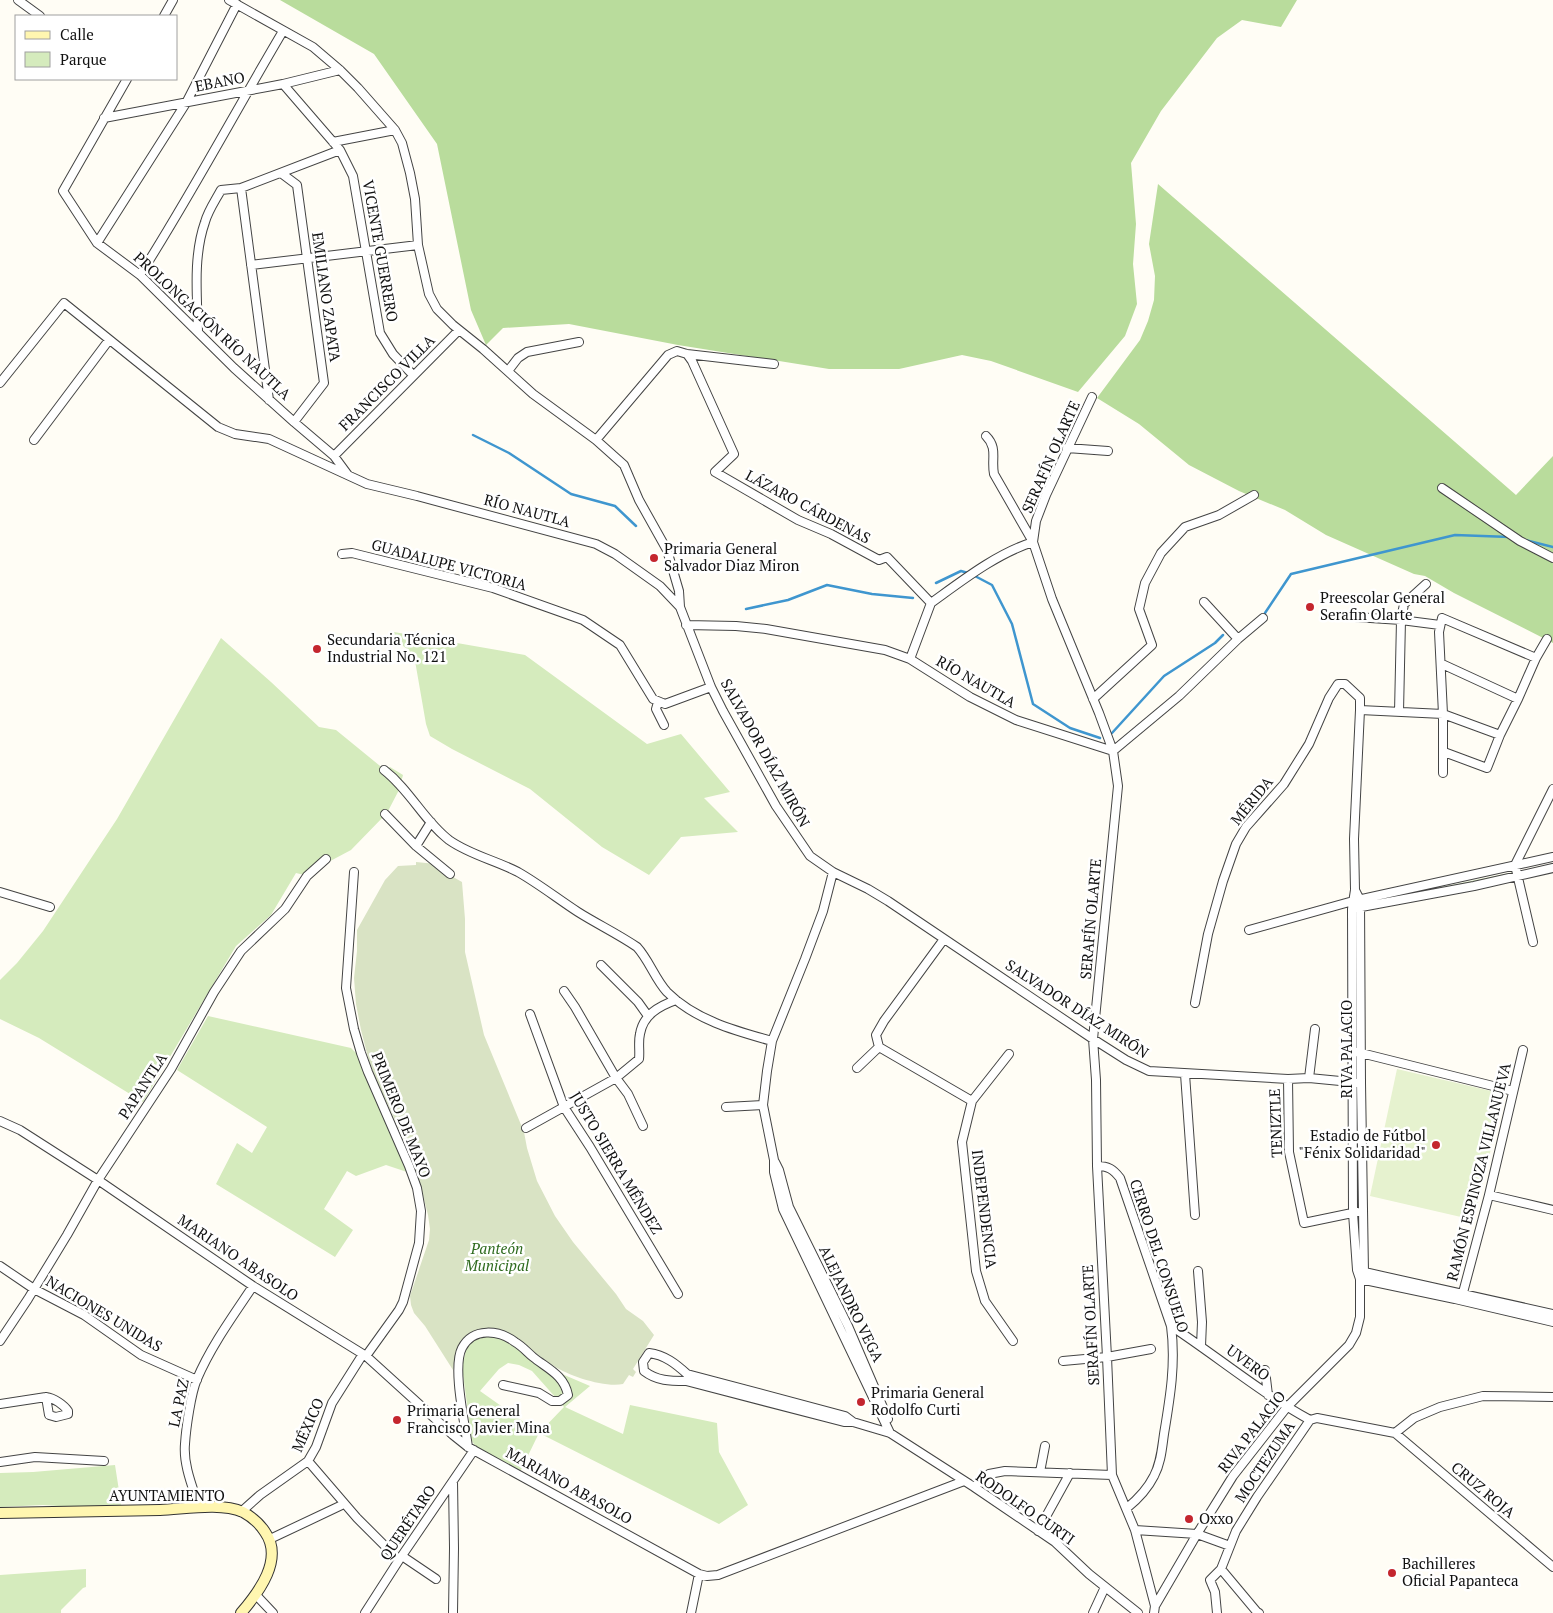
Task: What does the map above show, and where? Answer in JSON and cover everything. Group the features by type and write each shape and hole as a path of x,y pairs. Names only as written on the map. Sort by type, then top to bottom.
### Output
{"street":[{"path":"18,0 39,15"},
{"path":"165,15 173,0"},
{"name":"SALVADOR DÍAZ MIRÓN","path":"229,0 313,47 340,70 371,101 395,130 402,143 415,199 418,245 429,294 437,308 459,330 533,394 596,440 624,465 639,500 666,550 679,591 680,607 711,687 776,806 810,856 833,872 888,901 1093,1039 1126,1060 1149,1071 1357,1082"},
{"path":"97,243 186,102 237,4"},
{"path":"140,274 173,224 283,31"},
{"name":"EBANO","path":"104,118 283,84 340,70"},
{"path":"104,118 126,80"},
{"name":"VICENTE GUERRERO","path":"283,84 340,150 353,176 380,333 393,354 413,375"},
{"name":"PROLONGACIÓN RÍO NAUTLA","path":"104,118 62,191 97,243 140,274 234,368 334,456 349,476"},
{"path":"333,142 395,130"},
{"path":"198,331 197,269 199,243 205,220 221,190 241,188 340,150"},
{"name":"EMILIANO ZAPATA","path":"281,173 297,185 324,383 294,422"},
{"path":"241,188 269,400"},
{"path":"252,265 418,245"},
{"name":"RÍO NAUTLA","path":"0,383 64,304 218,427 235,434 269,439 367,484 596,544 615,554 660,586 680,607"},
{"name":"FRANCISCO VILLA","path":"334,456 459,330"},
{"path":"34,440 109,340"},
{"path":"508,371 518,358 527,352 579,342"},
{"path":"596,440 668,355 677,351 687,354 774,364"},
{"name":"LÁZARO CÁRDENAS","path":"687,354 692,361 734,454 715,472 798,520 831,534 879,560 887,558 931,603"},
{"name":"SERAFÍN OLARTE","path":"1092,397 1067,448 1036,521 1033,542 1052,599 1114,751 1118,786 1093,1039 1096,1080 1096,1166 1108,1356 1112,1475 1134,1530 1154,1610"},
{"path":"910,659 931,603 976,571 1023,545 1033,542 994,474 992,442 986,436"},
{"path":"1067,448 1108,451"},
{"path":"1442,488 1520,541 1553,558"},
{"path":"1093,699 1152,645 1139,609 1145,583 1161,553 1185,527 1219,515 1254,495"},
{"name":"GUADALUPE VICTORIA","path":"342,554 352,553 492,588 583,620 620,645 653,699 658,702"},
{"path":"1399,712 1401,620 1404,604 1426,584"},
{"path":"1204,602 1238,639"},
{"path":"1114,751 1179,696 1238,639 1263,618"},
{"path":"1355,618 1441,622 1536,658"},
{"path":"1441,622 1443,773"},
{"name":"RÍO NAUTLA","path":"686,625 766,629 884,650 910,659 970,697 1016,720 1114,751"},
{"path":"1444,752 1487,768 1500,735 1546,638"},
{"path":"1442,664 1518,699"},
{"name":"RIVA PALACIO","path":"1338,684 1345,684 1360,698 1354,839 1361,1053 1357,1082 1353,1213 1360,1274"},
{"name":"MÉRIDA","path":"1195,1003 1208,934 1222,881 1236,844 1246,827 1284,784 1309,744 1329,698 1338,684"},
{"path":"664,725 656,709 658,702 665,704 711,687"},
{"path":"1360,710 1443,714 1500,735"},
{"path":"384,770 447,838 470,853 517,872 637,947 666,991 676,1000 704,1017 727,1027 772,1041"},
{"path":"1532,942 1516,865 1553,789"},
{"path":"385,814 416,846 450,874"},
{"path":"416,846 431,822"},
{"path":"1250,930 1458,878 1553,857"},
{"name":"PAPANTLA","path":"0,1341 67,1235 98,1180 171,1069 214,992 241,951 285,909 307,876 326,859"},
{"path":"1356,904 1460,888 1553,868"},
{"name":"PRIMERO DE MAYO","path":"354,872 346,988 354,1029 368,1072 409,1166 421,1211 419,1243 400,1310 364,1355"},
{"name":"ALEJANDRO VEGA","path":"833,872 817,927 772,1041 763,1105 774,1160 774,1172 786,1208 844,1327 890,1434"},
{"path":"1458,878 1460,888"},
{"path":"0,892 50,908"},
{"name":"RIVA PALACIO","path":"1154,1610 1197,1534 1233,1476 1287,1407 1349,1345 1356,1333 1360,1317 1363,1211 1357,1082 1352,1051 1356,904"},
{"path":"944,939 884,1021 876,1035 879,1047 972,1101"},
{"path":"601,965 638,1002 648,1016"},
{"path":"564,991 575,1006 616,1078 628,1094 643,1126"},
{"path":"526,1128 616,1078 639,1059 639,1036 642,1023 662,1006 676,1000"},
{"name":"JUSTO SIERRA MÉNDEZ","path":"530,1014 564,1107 678,1294"},
{"path":"1309,1078 1315,1029"},
{"path":"858,1068 879,1047"},
{"name":"RAMÓN ESPINOZA VILLANUEVA","path":"1462,1297 1490,1195 1523,1050"},
{"path":"1352,1051 1513,1091"},
{"name":"INDEPENDENCIA","path":"1009,1054 972,1101 962,1142 976,1271 985,1301 1013,1341"},
{"path":"1186,1074 1195,1215"},
{"name":"TENIZTLE","path":"1288,1079 1289,1152 1304,1223 1363,1211"},
{"path":"726,1107 763,1105"},
{"name":"MARIANO ABASOLO","path":"0,1121 20,1130 98,1180 253,1286 364,1355 453,1436 471,1448 699,1574"},
{"name":"CERRO DEL CONSUELO","path":"1096,1166 1114,1169 1120,1178 1171,1326 1174,1346 1174,1368 1159,1462 1155,1475 1147,1488 1126,1508"},
{"path":"1490,1195 1553,1210"},
{"name":"NACIONES UNIDAS","path":"0,1266 34,1289 84,1315 141,1355 197,1380"},
{"path":"1198,1271 1202,1346"},
{"path":"1360,1274 1462,1297 1553,1314"},
{"name":"LA PAZ","path":"199,1508 184,1445 192,1397 197,1380 218,1339 253,1286"},
{"path":"1462,1297 1553,1322"},
{"name":"UVERO","path":"1171,1326 1202,1346 1268,1395 1310,1420"},
{"path":"471,1448 458,1373 458,1360 462,1348 468,1340 479,1333 494,1332 514,1341 559,1376 566,1385 568,1395 560,1401 552,1401 539,1393 503,1385"},
{"path":"1063,1361 1151,1349"},
{"path":"649,1353 656,1354 673,1361 687,1378 668,1381 651,1376 644,1371 643,1362 649,1353"},
{"name":"MÉXICO","path":"241,1512 308,1461 316,1447 332,1403 364,1355"},
{"path":"1264,1370 1268,1395"},
{"name":"RODOLFO CURTI","path":"687,1378 844,1422 853,1422 890,1434 974,1487 1055,1542 1105,1587 1138,1613"},
{"path":"1394,1433 1414,1418 1440,1407 1483,1396 1553,1397"},
{"path":"0,1404 46,1398"},
{"name":"MOCTEZUMA","path":"1217,1613 1215,1592 1210,1580 1221,1569 1236,1530 1310,1420 1317,1418 1394,1433"},
{"name":"CRUZ ROJA","path":"1394,1433 1553,1567"},
{"path":"1040,1472 1045,1446"},
{"name":"QUERÉTARO","path":"365,1613 453,1481 471,1448"},
{"path":"0,1462 34,1457 104,1461"},
{"path":"308,1461 344,1504 400,1558 436,1578"},
{"path":"974,1487 989,1474 1005,1471 1112,1475"},
{"path":"1038,1531 1070,1473"},
{"path":"453,1481 453,1613"},
{"path":"691,1613 699,1574 707,1576 718,1575 964,1481"},
{"path":"241,1613 256,1595 271,1564 270,1539 344,1504"},
{"name":"AYUNTAMIENTO","path":"0,1513 222,1508 241,1512 260,1524 270,1539"},
{"path":"1134,1530 1197,1534 1230,1546"},
{"path":"1221,1569 1259,1613"},
{"path":"1093,1613 1105,1587"},
{"path":"256,1595 274,1613"}],"green space":[{"path":"280,0 1297,0 1281,27 1242,20 1217,38 1161,111 1131,163 1136,224 1133,264 1137,304 1125,336 1078,392 991,361 962,355 899,369 829,369 678,345 569,324 503,328 486,345 471,310 437,144 374,54"},
{"path":"1158,184 1516,495 1553,456 1553,643 1454,593 1425,576 1414,574 1326,535 1285,510 1239,491 1189,465 1139,424 1097,398 1140,340 1154,300 1155,276 1149,244"},
{"path":"394,632 525,655 647,744 681,734 730,792 704,798 738,832 681,837 649,875 602,847 530,789 430,736 426,724 414,655 396,640"},
{"path":"221,638 319,727 336,730 385,770 390,767 403,775 399,790 387,813 351,850 304,875 296,873 271,915 236,946 143,1102 39,1038 0,1019 0,980 17,963 43,931 117,819"},
{"name":"Panteón Municipal","path":"416,862 436,864 446,873 462,882 465,952 484,1035 524,1132 537,1181 555,1216 573,1242 626,1309 643,1321 654,1335 633,1369 636,1372 633,1377 629,1375 623,1384 597,1383 569,1374 508,1334 499,1330 488,1329 477,1331 462,1341 457,1351 453,1370 425,1326 414,1313 410,1296 429,1240 428,1215 420,1184 403,1137 371,1069 356,1004 354,978 357,930 385,880 398,866 416,865"},
{"path":"1514,872 1515,874 1385,901 1384,899"},
{"path":"208,1016 351,1048 359,1056 407,1172 386,1165 356,1176 347,1171 324,1209 353,1230 335,1257 216,1184 237,1143 252,1153 267,1127 177,1070"},
{"name":"Estadio de Fútbol \"Fénix Solidaridad\"","path":"1397,1069 1504,1094 1474,1220 1370,1196"},
{"path":"1357,1097 1360,1261 1358,1261"},
{"path":"480,1335 505,1338 555,1371 590,1386 565,1407 623,1434 630,1405 717,1423 719,1452 748,1505 719,1524 539,1433 520,1472 478,1450 472,1441 462,1367 466,1350 471,1341","holes":["508,1363 519,1365 532,1371 564,1407 539,1433 480,1391 499,1369"]},
{"path":"115,1465 122,1510 43,1505 0,1507 0,1473"},
{"path":"86,1569 86,1587 61,1610 61,1613 0,1613 0,1575"}],"waterway":[{"path":"473,435 509,453 571,494 615,506 636,526"},
{"path":"1265,613 1291,574 1455,535 1510,537"},
{"path":"1525,540 1553,547"},
{"path":"936,583 961,571 968,573"},
{"path":"973,575 992,585 1012,624 1033,704 1070,728 1100,738"},
{"path":"746,609 788,600 827,585 872,594 913,598"},
{"path":"1112,733 1164,676 1215,643 1223,635"}],"place":[{"name":"Primaria General Salvador Diaz Miron","path":"654,558"},
{"name":"Preescolar General Serafin Olarte","path":"1310,607"},
{"name":"Secundaria Técnica Industrial No. 121","path":"317,649"},
{"name":"Estadio de Fútbol \"Fénix Solidaridad\"","path":"1436,1145"},
{"name":"Primaria General Rodolfo Curti","path":"861,1402"},
{"name":"Primaria General Francisco Javier Mina","path":"397,1420"},
{"name":"Oxxo","path":"1189,1519"},
{"name":"Bachilleres Oficial Papanteca","path":"1392,1573"}]}
